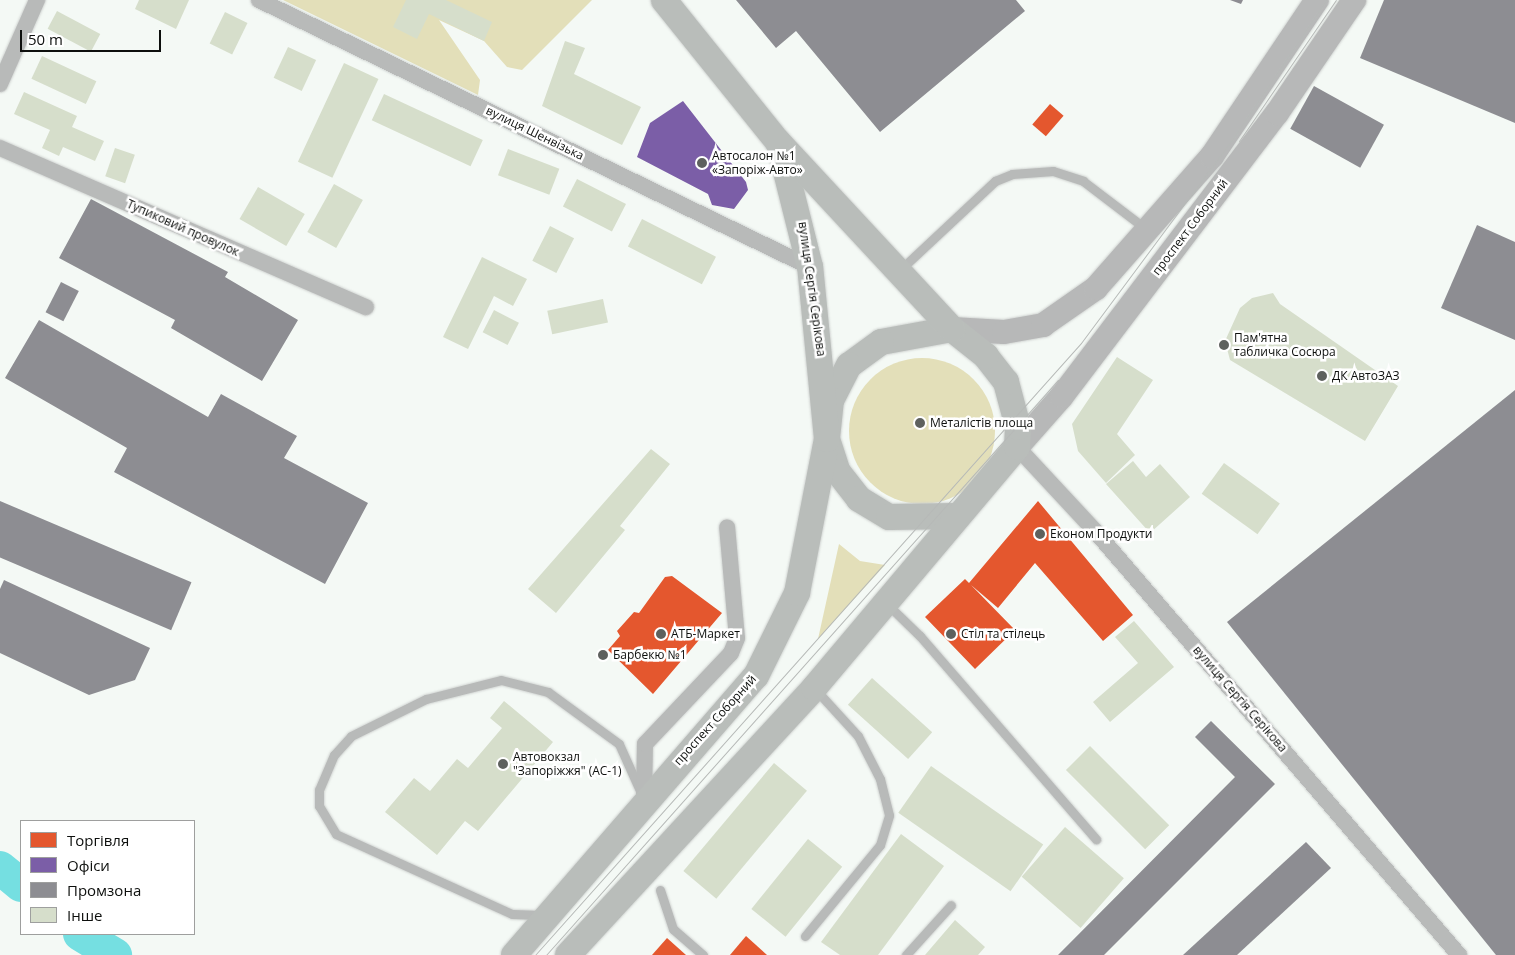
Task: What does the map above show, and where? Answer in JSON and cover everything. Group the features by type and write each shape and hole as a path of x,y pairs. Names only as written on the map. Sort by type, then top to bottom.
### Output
{"main road":[{"name":"вулиця Сергія Серікова","path":"664,0 778,142 952,329 986,356 1006,382 1018,427 1017,447"},
{"path":"958,516 889,517 859,499 838,472 827,439 831,400 849,365 880,342 952,329 1004,332 1043,325 1096,288 1149,232 1212,156 1317,0"},
{"name":"проспект Соборний","path":"1017,447 1062,396 1277,113 1354,0"},
{"name":"вулиця Сергія Серікова","path":"778,142 810,267 827,439"},
{"name":"проспект Соборний","path":"514,955 644,799 756,676 780,635 797,593 827,439"},
{"path":"577,952 814,688 884,602 1017,447"}],"street":[{"path":"0,84 37,0"},
{"name":"вулиця Шенвізька","path":"259,0 810,267"},
{"name":"Тупиковий провулок","path":"0,148 366,307"},
{"name":"вулиця Сергія Серікова","path":"1017,447 1095,530 1459,955"},
{"path":"644,799 645,744 731,653 737,638 727,527"}],"lane":[{"path":"899,271 995,181 1035,171 1084,180 1149,232"},
{"path":"884,602 920,636 1096,839"},
{"path":"549,915 512,914 336,834 319,806 319,790 334,755 351,736 426,699 501,680 548,692 619,744 644,799"},
{"path":"805,936 880,845 889,815 880,779 858,736 814,688"},
{"path":"660,890 673,929 703,955"},
{"path":"906,955 951,905"}],"shaded area":[{"path":"283,0 592,0 522,70 507,67 484,41 439,20 480,80 478,95"},
{"path":"922,358 936,359 950,364 963,370 974,379 983,390 989,403 994,417 994,445 989,459 983,472 974,483 963,492 950,498 936,503 922,504 908,503 894,498 881,492 870,483 861,472 855,459 850,445 849,431 850,417 855,403 861,390 870,379 881,370 894,364 908,359"},
{"path":"839,544 860,561 885,565 818,639"}],"building: Торгівля":[{"path":"1050,104 1064,116 1046,136 1032,124"},
{"path":"1038,501 1133,615 1103,641 1035,563 998,608 971,585 1015,630 975,669 925,617 965,579 969,583"},
{"name":"АТБ-Маркет","path":"672,576 722,613 653,694 608,650 620,636 617,631 634,612 639,613 665,577"},
{"path":"746,936 767,955 730,955"},
{"path":"667,938 686,955 652,955"}],"building: Офіси":[{"path":"683,101 746,182 748,190 734,209 712,205 708,194 637,157 650,123"}],"building: Промзона":[{"path":"736,0 1016,0 1025,11 880,132 796,31 776,48"},
{"path":"1230,0 1243,0 1241,4"},
{"path":"1384,0 1515,0 1515,123 1360,58"},
{"path":"1314,86 1384,125 1360,168 1290,129"},
{"path":"91,199 228,272 225,277 298,320 262,381 171,328 175,320 59,258"},
{"path":"1477,225 1515,242 1515,340 1441,308"},
{"path":"61,282 79,291 63,321 46,312"},
{"path":"39,320 208,417 221,394 297,436 284,458 368,503 325,584 114,472 127,448 5,378"},
{"path":"1515,390 1515,955 1496,955 1227,622"},
{"path":"0,501 191,582 171,630 0,557"},
{"path":"4,580 150,648 135,680 89,695 0,653 0,589"},
{"path":"1211,721 1275,784 1104,955 1058,955 1235,777 1195,737"},
{"path":"1306,842 1331,868 1237,955 1183,955"}],"building: Інше":[{"path":"139,0 189,0 176,29 135,9"},
{"path":"406,0 446,0 492,22 484,41 429,14 417,39 393,27"},
{"path":"57,11 100,34 91,52 48,29"},
{"path":"225,12 247,23 232,54 210,43"},
{"path":"565,41 585,48 574,74 641,107 622,145 542,106"},
{"path":"288,47 316,60 302,91 274,78"},
{"path":"42,56 96,81 86,104 31,79"},
{"path":"344,63 378,79 332,178 298,162"},
{"path":"24,92 77,116 72,127 104,141 95,161 63,147 59,156 42,148 50,130 14,114"},
{"path":"384,94 483,140 471,166 372,120"},
{"path":"115,148 135,155 125,183 105,176"},
{"path":"508,149 559,169 549,195 498,175"},
{"path":"577,179 626,204 612,232 563,207"},
{"path":"334,184 363,200 336,248 307,232"},
{"path":"258,187 305,214 286,246 240,219"},
{"path":"642,219 716,257 702,284 628,247"},
{"path":"550,226 574,238 556,273 532,261"},
{"path":"482,257 527,279 513,306 494,296 468,349 443,337"},
{"name":"ДК АвтоЗАЗ","path":"1273,293 1280,304 1398,386 1365,441 1230,360 1225,341 1240,308 1252,298"},
{"path":"603,299 608,322 552,334 547,311"},
{"path":"494,310 519,323 508,345 483,332"},
{"path":"1117,357 1153,380 1117,434 1135,455 1106,483 1078,451 1072,424"},
{"path":"651,449 670,464 620,526 625,530 556,613 528,589"},
{"path":"1133,461 1146,477 1160,464 1190,497 1150,533 1106,484"},
{"path":"1224,463 1280,504 1257,534 1202,494"},
{"path":"1134,621 1174,667 1110,722 1093,702 1138,663 1115,637"},
{"path":"872,678 932,732 908,759 848,705"},
{"name":"Автовокзал \"Запоріжжя\" (АС-1)","path":"504,701 553,742 478,831 465,821 437,855 385,812 414,778 430,791 457,759 468,768 502,728 490,718"},
{"path":"1090,746 1169,825 1145,849 1066,770"},
{"path":"774,763 807,791 716,899 683,871"},
{"path":"931,766 1043,845 1011,891 898,813"},
{"path":"1065,827 1124,878 1081,928 1022,877"},
{"path":"901,834 944,866 878,955 840,955 821,942"},
{"path":"808,839 842,867 786,937 751,909"},
{"path":"955,920 985,947 978,955 925,955"}],"waterway":[{"path":"0,868 20,884"},
{"path":"82,935 115,955"}],"tram line":[{"path":"535,955 1081,343 1231,141 1326,0"},
{"path":"1239,141 1336,0"},
{"path":"546,955 1058,380"}],"place":[{"name":"Автосалон №1 «Запоріж-Авто»","path":"702,163"},
{"name":"Пам'ятна табличка Сосюра","path":"1224,345"},
{"name":"ДК АвтоЗАЗ","path":"1322,376"},
{"name":"Металістів площа","path":"920,423"},
{"name":"Економ Продукти","path":"1040,534"},
{"name":"АТБ-Маркет","path":"661,634"},
{"name":"Стіл та стілець","path":"951,634"},
{"name":"Барбекю №1","path":"603,655"},
{"name":"Автовокзал \"Запоріжжя\" (АС-1)","path":"503,764"}]}
